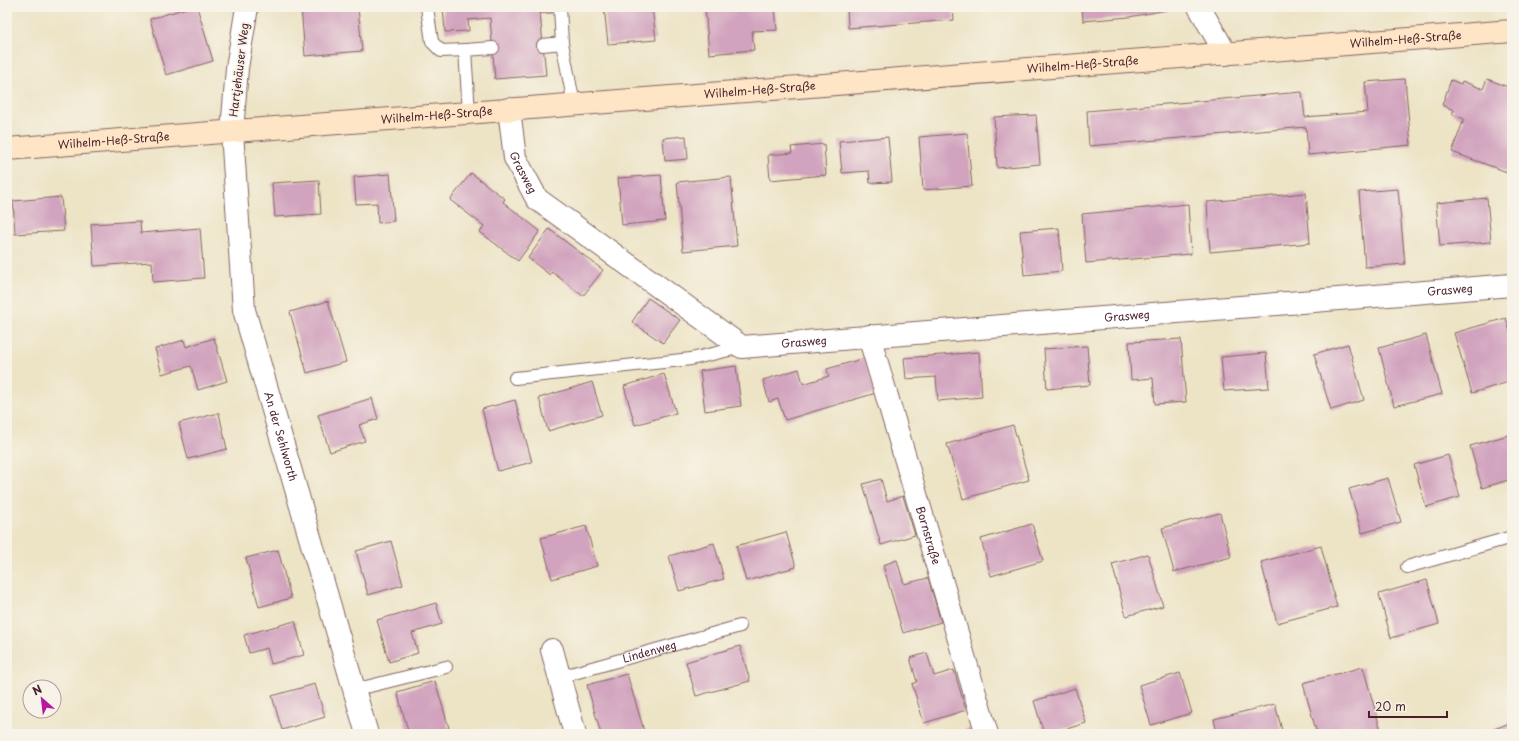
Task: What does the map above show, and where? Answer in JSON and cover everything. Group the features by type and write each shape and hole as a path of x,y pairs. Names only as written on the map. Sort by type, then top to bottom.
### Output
{"main road":[{"name":"Wilhelm-Heß-Straße","path":"7,149 1512,31"}],"street":[{"name":"Hartjehäuser Weg","path":"232,132 237,68 247,7"},
{"path":"1200,7 1226,54"},
{"name":"Grasweg","path":"509,109 515,158 537,199 742,347 1512,285"},
{"name":"An der Sehlworth","path":"232,132 244,310 367,734"},
{"name":"Bornstraße","path":"870,336 987,734"},
{"path":"552,650 575,734"}],"lane":[{"path":"428,7 432,42 441,51 493,48"},
{"path":"560,7 562,43 574,104"},
{"path":"543,45 562,43"},
{"path":"464,50 469,113"},
{"name":"Grasweg","path":"514,378 691,359 742,347"},
{"path":"1407,567 1512,537"},
{"name":"Lindenweg","path":"560,677 740,626"},
{"path":"354,690 446,667"}],"building":[{"path":"190,7 197,7 213,61 166,75 150,19"},
{"path":"301,7 358,7 362,51 305,56"},
{"path":"443,7 551,7 552,13 540,13 546,75 495,79 490,18 468,20 469,31 445,32"},
{"path":"604,7 652,7 656,40 608,44"},
{"path":"705,7 775,7 777,30 752,31 754,50 709,54"},
{"path":"847,7 953,7 954,20 848,28"},
{"path":"1082,7 1167,7 1167,10 1129,17 1083,21"},
{"path":"1405,79 1411,145 1308,155 1306,127 1089,146 1087,111 1302,92 1305,117 1368,112 1365,82"},
{"path":"1487,79 1511,88 1512,85 1512,159 1507,172 1452,152 1464,119 1452,114 1454,110 1442,105 1451,80 1461,84 1462,81 1483,89"},
{"path":"1036,115 1040,164 997,168 994,117"},
{"path":"967,133 972,186 923,190 919,137"},
{"path":"686,136 688,159 665,161 663,138"},
{"path":"888,137 892,182 870,183 869,171 842,173 839,141"},
{"path":"824,144 826,175 770,180 768,155 792,153 791,147"},
{"path":"471,173 505,199 503,202 540,231 518,261 480,232 484,226 450,200"},
{"path":"390,174 394,221 378,223 377,203 356,204 354,177"},
{"path":"661,175 665,221 622,225 618,178"},
{"path":"731,177 737,246 683,251 677,182"},
{"path":"319,180 321,214 275,217 272,183"},
{"path":"1398,189 1405,264 1365,267 1359,192"},
{"path":"1306,193 1310,243 1210,252 1207,202"},
{"path":"61,197 64,231 15,234 13,201"},
{"path":"1487,198 1491,242 1440,246 1436,203"},
{"path":"1188,204 1191,254 1086,263 1082,214"},
{"path":"140,221 141,233 200,228 204,278 153,282 152,262 94,266 91,224"},
{"path":"1059,228 1062,271 1024,275 1020,231"},
{"path":"549,229 603,270 583,296 552,272 550,275 528,258"},
{"path":"648,298 680,320 663,343 632,322"},
{"path":"328,301 346,362 307,373 290,312"},
{"path":"1506,318 1512,339 1512,381 1472,393 1454,333"},
{"path":"1426,335 1442,394 1394,406 1379,348"},
{"path":"214,338 227,381 198,390 191,366 162,374 155,349 184,340 186,347"},
{"path":"1181,339 1186,402 1155,404 1153,378 1131,380 1129,342"},
{"path":"1348,344 1364,400 1331,410 1314,354"},
{"path":"1087,346 1090,385 1047,389 1044,349"},
{"path":"979,352 982,397 938,401 936,377 906,379 904,358"},
{"path":"1266,353 1269,388 1224,391 1221,357"},
{"path":"865,358 876,393 785,420 778,399 769,402 763,380 799,369 803,384 829,376 827,369"},
{"path":"736,366 741,406 705,411 700,371"},
{"path":"664,374 676,413 635,425 624,386"},
{"path":"592,382 602,415 548,431 539,398"},
{"path":"372,398 378,419 359,425 365,441 330,452 318,415"},
{"path":"515,400 532,462 498,471 482,409"},
{"path":"219,413 227,449 188,459 179,423"},
{"path":"1013,425 1029,480 963,499 947,444"},
{"path":"1512,434 1512,479 1482,488 1470,446"},
{"path":"1448,455 1460,497 1426,507 1414,465"},
{"path":"1388,478 1401,522 1362,533 1349,489"},
{"path":"881,479 887,501 903,496 915,535 881,545 863,484"},
{"path":"1220,513 1231,557 1174,572 1162,528"},
{"path":"1032,524 1043,561 991,576 981,539"},
{"path":"586,526 597,566 552,579 541,538"},
{"path":"786,532 796,567 746,581 736,546"},
{"path":"391,541 403,585 368,595 356,551"},
{"path":"714,543 724,579 679,591 669,556"},
{"path":"1321,546 1337,607 1277,623 1261,562"},
{"path":"278,550 291,598 259,607 246,558"},
{"path":"1148,554 1163,606 1126,616 1112,564"},
{"path":"897,560 904,584 928,578 941,622 903,633 883,565"},
{"path":"1427,580 1439,624 1391,638 1379,594"},
{"path":"436,603 442,624 412,633 418,653 389,662 377,620"},
{"path":"295,621 304,655 271,664 267,648 249,653 244,635"},
{"path":"740,646 750,681 696,696 686,662"},
{"path":"927,653 934,676 954,670 966,710 924,723 912,684 917,682 910,658"},
{"path":"1363,667 1381,731 1370,734 1317,734 1303,683"},
{"path":"1180,673 1192,713 1151,725 1139,685"},
{"path":"627,674 645,734 601,734 587,685"},
{"path":"435,681 449,728 428,734 409,734 397,692"},
{"path":"315,684 325,717 282,730 272,696"},
{"path":"1075,688 1086,723 1050,734 1044,734 1034,701"},
{"path":"1275,704 1283,734 1217,734 1214,719"},
{"path":"1512,722 1512,734 1482,734"},
{"path":"971,728 972,734 952,734"}]}
